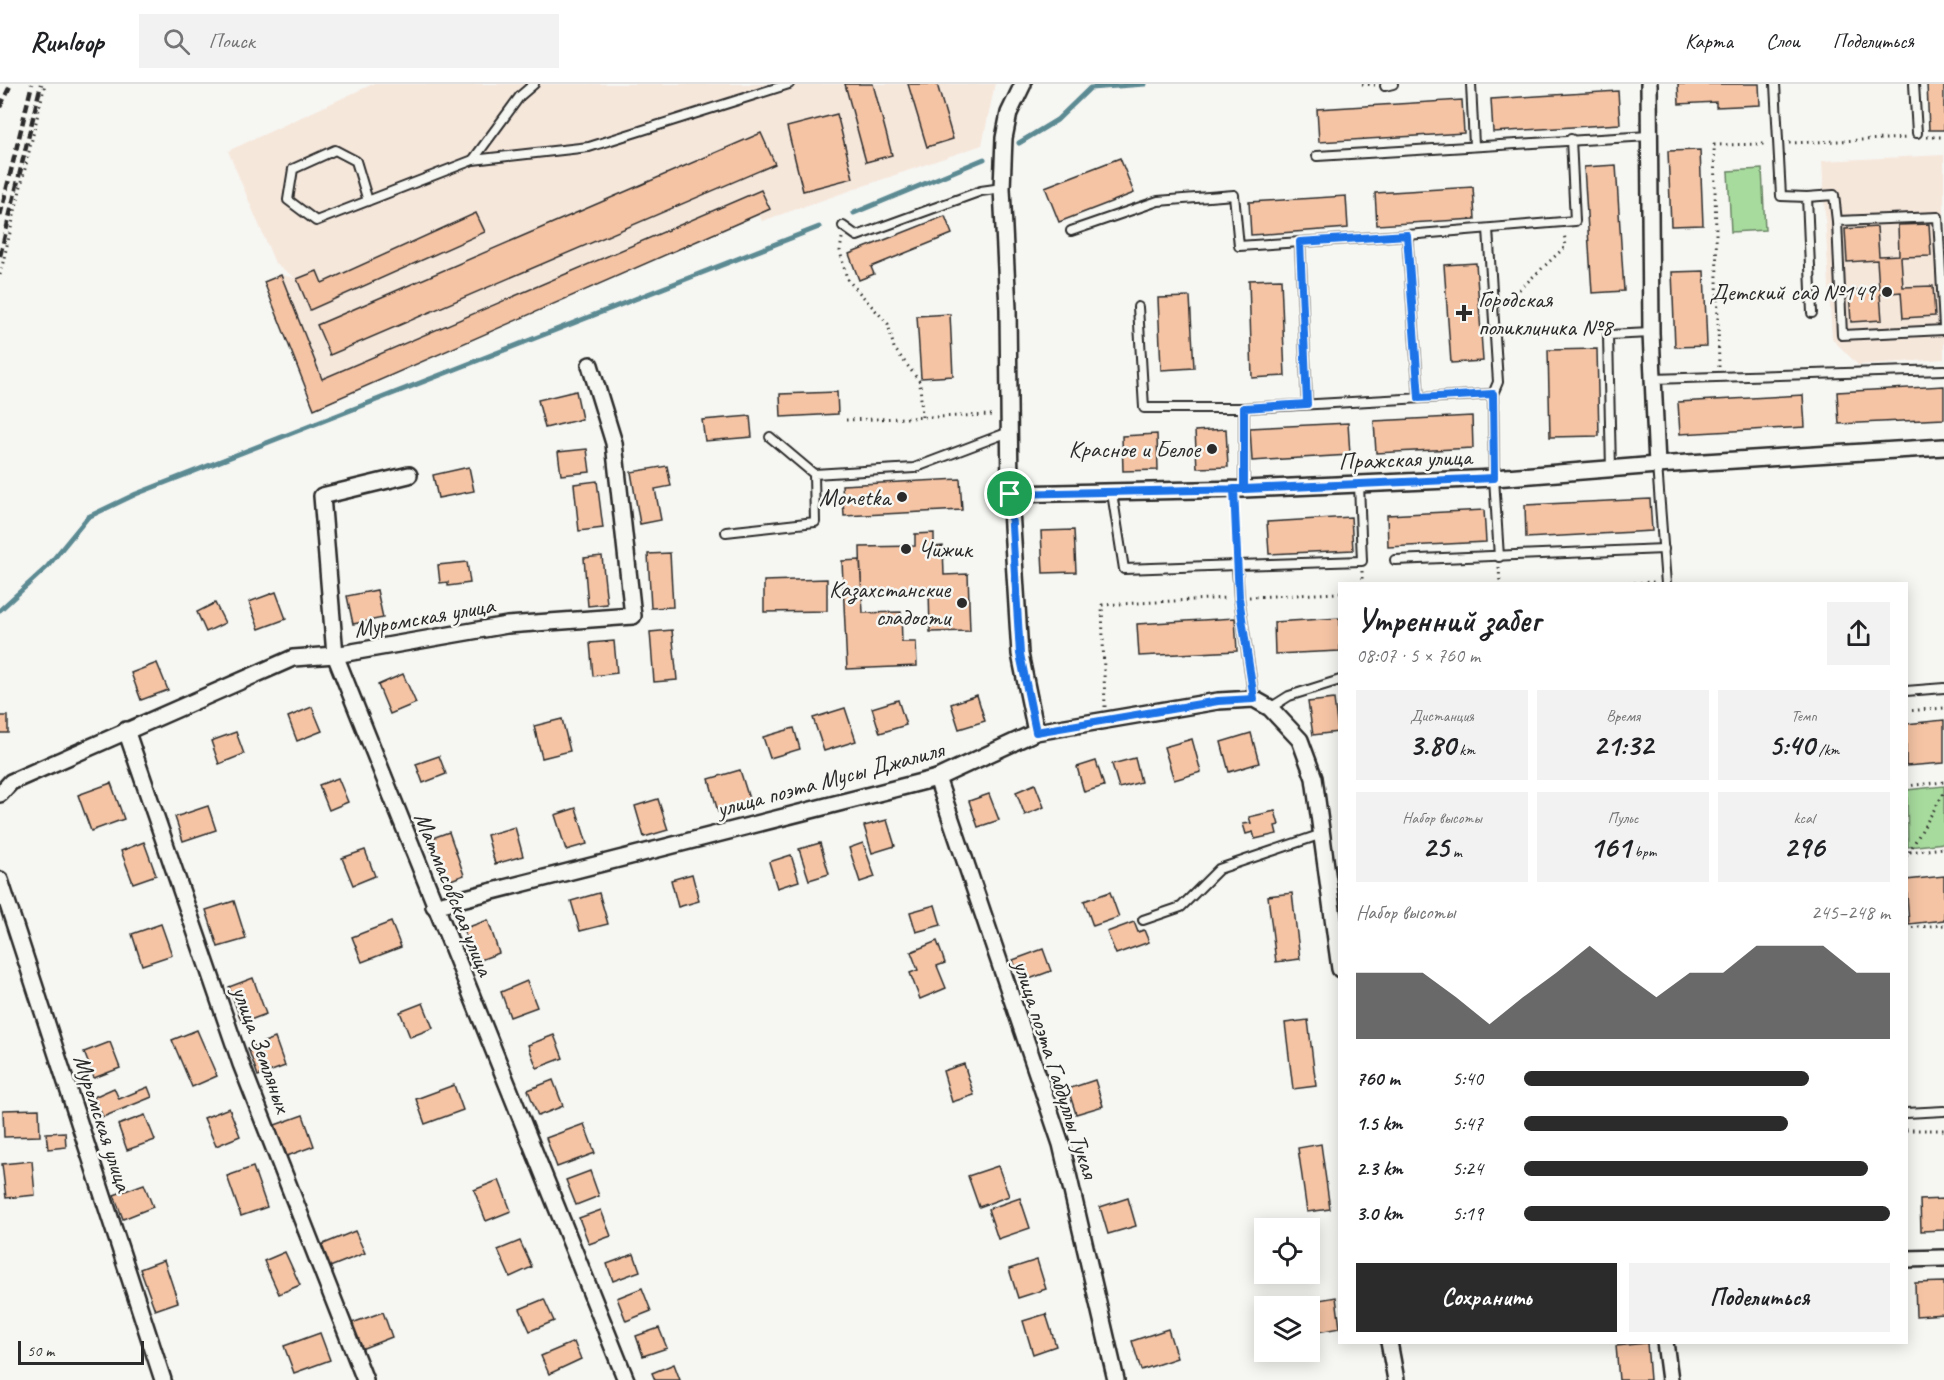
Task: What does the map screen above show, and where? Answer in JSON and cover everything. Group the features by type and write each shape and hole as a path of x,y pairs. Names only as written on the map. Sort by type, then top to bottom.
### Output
{"street":[{"path":"1023,84 1009,113 1005,130 1002,188 1011,431 1010,494 1020,654 1036,732"},
{"path":"1649,84 1651,333 1657,465"},
{"name":"Муромская улица","path":"0,794 11,782 293,658 335,656 507,625 633,616 614,444 590,365"},
{"name":"Пражская улица","path":"1010,494 1239,489 1494,478 1944,447"},
{"name":"Матмасовская улица","path":"409,475 322,495 335,656 626,1380"},
{"path":"1254,699 1270,708 1300,740 1314,777 1338,953"},
{"name":"улица поэта Мусы Джалиля","path":"434,906 937,777 1036,732 1218,701 1254,699"},
{"name":"улица Земляных","path":"126,730 241,1064 365,1380"},
{"name":"улица поэта Габдуллы Тукая","path":"937,777 1060,1144 1116,1380"},
{"name":"Муромская улица","path":"0,880 163,1380"},
{"path":"1908,1259 1944,1258"},
{"path":"1389,1344 1396,1380"},
{"path":"1665,1344 1670,1380"}],"lane":[{"path":"473,160 520,96 534,84"},
{"path":"368,201 356,161 335,150 293,169 288,200 316,221 368,201 473,160 588,147 773,87 789,84"},
{"path":"1471,84 1474,145"},
{"path":"1775,84 1781,196 1834,195 1842,335 1944,329 1938,217 1837,221"},
{"path":"1914,84 1917,134"},
{"path":"1317,156 1649,136"},
{"path":"1071,231 1158,201 1234,195 1239,246 1575,221 1571,139"},
{"path":"843,226 857,236 981,191 1002,188"},
{"path":"1807,197 1812,313"},
{"path":"1488,229 1498,382 1493,394 1494,478 1499,557"},
{"path":"1407,235 1419,398"},
{"path":"1300,242 1307,404"},
{"path":"1138,307 1144,408 1244,408 1493,394"},
{"path":"1611,470 1608,335 1651,333"},
{"path":"1653,379 1944,370"},
{"path":"1239,489 1244,408"},
{"path":"770,437 814,474 914,468 1011,431"},
{"path":"1657,465 1666,582"},
{"path":"726,532 815,522 814,474"},
{"path":"1112,493 1124,569 1362,561 1359,484"},
{"path":"1395,560 1664,549"},
{"path":"1237,565 1239,598 1254,699"},
{"path":"1270,708 1289,696 1338,681"},
{"path":"1908,691 1944,688"},
{"path":"1143,920 1181,907 1219,869 1323,834"},
{"path":"1908,1113 1944,1112"}],"path":[{"path":"0,275 45,84"},
{"path":"1493,314 1566,246 1564,222"},
{"path":"843,226 840,251 847,279 888,324 894,348 920,382 922,417"},
{"path":"846,420 991,415"},
{"path":"1237,565 1239,489"},
{"path":"1106,720 1102,605 1338,593"},
{"path":"1908,711 1944,708"},
{"path":"1908,786 1944,782"},
{"path":"1909,852 1944,792"},
{"path":"1909,852 1944,848"},
{"path":"1908,928 1944,925"},
{"path":"1908,1130 1944,1130"}],"shaded area":[{"path":"373,84 995,84 982,145 762,221 758,213 314,409 264,282 281,275 295,278 275,263 228,151"},
{"name":"Детский сад №149","path":"1944,155 1944,359 1858,365 1832,339 1822,161"}],"green space":[{"path":"1762,169 1765,230 1731,232 1728,171"},
{"path":"1944,786 1944,843 1908,847 1908,790"}],"building":[{"path":"845,84 873,84 892,155 866,162"},
{"path":"908,84 937,84 953,139 927,147"},
{"path":"1678,84 1759,84 1760,105 1716,107 1716,102 1679,104"},
{"path":"1927,84 1944,84 1944,130 1929,130"},
{"path":"1618,91 1620,124 1493,132 1491,99"},
{"path":"1462,100 1464,133 1319,142 1317,109"},
{"path":"837,114 853,178 803,191 787,127"},
{"path":"761,133 775,164 330,355 317,325"},
{"path":"1700,150 1703,225 1671,226 1668,151"},
{"path":"1120,158 1134,193 1059,222 1045,187"},
{"path":"1616,165 1624,291 1592,293 1584,167"},
{"path":"1473,187 1475,219 1377,225 1375,193"},
{"path":"761,190 770,209 314,409 264,282 281,275 322,379"},
{"path":"1346,196 1348,228 1251,235 1249,202"},
{"path":"476,213 485,232 310,310 297,279 317,271 322,283"},
{"path":"945,216 952,234 871,267 874,274 859,280 849,254"},
{"path":"1929,224 1931,256 1901,257 1903,287 1933,286 1935,316 1903,318 1901,292 1880,294 1882,320 1851,322 1849,291 1879,289 1877,260 1847,262 1845,229 1877,227 1879,256 1899,255 1898,225"},
{"name":"Городская поликлиника №8","path":"1476,263 1483,361 1451,363 1444,265"},
{"path":"1704,271 1707,346 1675,347 1672,272"},
{"path":"1281,279 1285,376 1252,378 1249,280"},
{"path":"1190,297 1194,368 1161,370 1158,298"},
{"path":"950,314 953,376 921,378 917,316"},
{"path":"1597,349 1599,436 1550,437 1548,350"},
{"path":"1944,386 1944,419 1839,424 1837,392"},
{"path":"576,391 582,419 545,428 538,400"},
{"path":"837,392 838,414 781,417 780,394"},
{"path":"1803,395 1805,427 1680,434 1678,402"},
{"path":"750,416 752,437 705,441 702,420"},
{"path":"1472,416 1473,448 1376,453 1374,421"},
{"path":"1348,423 1350,455 1252,461 1250,428"},
{"name":"Красное и Белое","path":"1226,429 1228,467 1197,468 1195,431"},
{"path":"1157,434 1158,470 1123,471 1122,436"},
{"path":"587,449 590,472 561,475 558,452"},
{"path":"667,466 671,486 655,489 661,520 640,524 631,472"},
{"path":"469,467 474,491 438,498 433,475"},
{"name":"Monetka","path":"960,479 962,510 844,516 842,485"},
{"path":"597,481 603,528 579,531 574,484"},
{"path":"1650,499 1652,531 1526,538 1525,505"},
{"path":"1484,510 1486,542 1388,547 1387,515"},
{"path":"1351,517 1353,550 1269,554 1267,522"},
{"path":"1074,530 1076,572 1043,573 1041,531"},
{"path":"934,533 934,547 943,546 944,575 968,574 970,631 930,632 929,588 861,590 860,547 915,546 915,534"},
{"path":"670,553 673,607 651,608 648,554"},
{"path":"602,556 607,604 588,606 584,558"},
{"path":"860,560 863,613 901,612 902,642 916,642 917,666 847,669 842,561"},
{"path":"467,562 470,583 448,586 448,582 440,583 438,565"},
{"path":"827,579 827,611 764,612 764,581"},
{"path":"377,590 383,618 353,624 347,596"},
{"path":"276,592 286,619 259,629 249,602"},
{"path":"215,603 225,623 206,632 197,612"},
{"path":"1235,618 1237,651 1139,656 1137,624"},
{"path":"1338,618 1338,651 1275,654 1274,622"},
{"path":"672,630 677,680 654,682 650,632"},
{"path":"614,641 617,673 593,676 590,643"},
{"path":"157,663 168,690 141,700 131,673"},
{"path":"403,674 416,703 390,714 378,685"},
{"path":"977,695 985,721 959,729 951,704"},
{"path":"1334,699 1338,732 1313,735 1308,702"},
{"path":"898,700 906,725 880,733 872,708"},
{"path":"312,707 322,731 297,741 288,717"},
{"path":"845,708 856,741 824,751 813,718"},
{"path":"0,716 8,716 8,733 0,733"},
{"path":"562,719 570,751 542,758 534,726"},
{"path":"1944,720 1944,763 1908,766 1908,724"},
{"path":"794,728 800,749 770,758 763,737"},
{"path":"236,732 244,754 219,764 211,741"},
{"path":"1251,733 1259,763 1229,772 1221,742"},
{"path":"1192,739 1201,772 1174,780 1164,747"},
{"path":"439,756 446,774 423,783 416,764"},
{"path":"1135,758 1141,782 1119,788 1112,764"},
{"path":"1096,761 1104,786 1084,792 1077,767"},
{"path":"740,770 750,802 718,812 709,779"},
{"path":"338,778 348,802 329,810 319,785"},
{"path":"111,783 124,819 91,831 78,795"},
{"path":"1035,784 1044,807 1025,815 1016,792"},
{"path":"989,794 999,820 978,827 969,801"},
{"path":"658,799 668,830 644,837 635,806"},
{"path":"208,806 216,830 183,841 175,817"},
{"path":"576,808 587,844 566,850 555,815"},
{"path":"1275,811 1279,825 1275,826 1277,834 1255,839 1253,832 1246,834 1243,824 1251,823 1249,817"},
{"path":"887,820 895,846 872,853 864,826"},
{"path":"515,827 523,856 495,864 487,835"},
{"path":"449,832 464,875 443,883 427,840"},
{"path":"144,842 156,875 133,883 121,851"},
{"path":"820,843 829,874 809,880 799,849"},
{"path":"863,843 875,877 860,882 849,848"},
{"path":"365,850 375,876 353,885 342,858"},
{"path":"791,855 799,881 777,888 769,862"},
{"path":"692,874 699,901 678,907 671,880"},
{"path":"1944,876 1944,920 1909,924 1908,880"},
{"path":"1110,892 1119,917 1093,926 1084,901"},
{"path":"599,893 608,924 580,931 571,901"},
{"path":"1292,893 1300,959 1276,962 1268,896"},
{"path":"234,901 246,939 218,947 206,910"},
{"path":"935,905 941,925 916,932 910,912"},
{"path":"488,920 499,953 475,962 463,929"},
{"path":"391,922 401,947 362,962 352,937"},
{"path":"1134,922 1138,932 1144,930 1149,942 1116,954 1107,932"},
{"path":"161,924 172,955 142,965 132,934"},
{"path":"937,941 945,963 937,966 946,988 920,999 910,973 918,970 911,952"},
{"path":"1043,949 1051,971 1021,982 1013,960"},
{"path":"253,978 266,1014 242,1023 229,987"},
{"path":"527,981 537,1007 510,1017 501,992"},
{"path":"423,1003 433,1028 410,1037 400,1012"},
{"path":"1308,1020 1316,1086 1293,1089 1285,1023"},
{"path":"197,1030 217,1076 192,1087 172,1040"},
{"path":"554,1035 563,1058 537,1068 528,1045"},
{"path":"275,1038 285,1066 258,1076 248,1048"},
{"path":"110,1042 120,1068 94,1078 84,1052"},
{"path":"964,1064 974,1095 952,1102 943,1071"},
{"path":"553,1080 563,1106 538,1116 528,1090"},
{"path":"1095,1080 1103,1106 1076,1114 1068,1089"},
{"path":"454,1085 463,1110 425,1124 416,1099"},
{"path":"148,1087 152,1097 103,1117 94,1097 114,1088 119,1099"},
{"path":"229,1108 240,1136 216,1146 204,1118"},
{"path":"39,1109 40,1136 4,1137 3,1110"},
{"path":"145,1115 155,1140 127,1150 118,1125"},
{"path":"303,1115 314,1146 287,1156 275,1125"},
{"path":"584,1124 595,1153 557,1167 546,1138"},
{"path":"65,1132 66,1147 48,1149 46,1133"},
{"path":"1321,1144 1330,1209 1307,1212 1298,1148"},
{"path":"32,1161 35,1195 6,1198 2,1164"},
{"path":"998,1166 1009,1196 979,1207 968,1176"},
{"path":"253,1167 267,1207 241,1216 227,1176"},
{"path":"590,1171 599,1196 576,1205 566,1180"},
{"path":"499,1180 511,1211 486,1221 474,1190"},
{"path":"144,1184 153,1207 123,1219 114,1195"},
{"path":"1020,1198 1030,1228 998,1239 988,1209"},
{"path":"1128,1198 1136,1226 1108,1234 1100,1207"},
{"path":"1944,1199 1944,1230 1921,1231 1920,1200"},
{"path":"601,1210 611,1236 589,1244 579,1218"},
{"path":"355,1231 365,1253 330,1267 321,1245"},
{"path":"520,1241 532,1267 510,1277 498,1250"},
{"path":"285,1252 300,1285 279,1294 264,1261"},
{"path":"634,1254 640,1271 613,1281 607,1264"},
{"path":"164,1260 178,1302 155,1310 140,1269"},
{"path":"1037,1260 1046,1289 1018,1298 1009,1269"},
{"path":"1944,1282 1944,1314 1916,1316 1915,1283"},
{"path":"642,1288 651,1311 626,1321 617,1298"},
{"path":"1336,1297 1338,1328 1320,1332 1320,1300"},
{"path":"544,1299 554,1321 530,1331 520,1309"},
{"path":"383,1312 392,1337 361,1349 352,1323"},
{"path":"1046,1314 1056,1346 1033,1354 1023,1321"},
{"path":"659,1328 667,1348 643,1356 636,1336"},
{"path":"1168,1329 1177,1358 1141,1370 1132,1341"},
{"path":"320,1333 330,1360 294,1373 284,1346"},
{"path":"574,1342 581,1359 549,1374 541,1356"},
{"path":"1647,1344 1650,1380 1619,1380 1616,1346"},
{"path":"674,1364 680,1380 655,1380 652,1373"}],"waterway":[{"path":"1019,143 1057,120 1090,88 1145,84"},
{"path":"854,213 984,159"},
{"path":"0,610 47,567 88,517 136,494 819,227"}],"railway":[{"path":"0,107 11,84"},
{"path":"0,216 32,84"},
{"path":"0,256 41,84"}],"place":[{"name":"Детский сад №149","path":"1887,292"},
{"name":"Городская поликлиника №8","path":"1464,313"},
{"name":"Красное и Белое","path":"1212,449"},
{"name":"Monetka","path":"902,497"},
{"name":"Чижик","path":"906,549"},
{"name":"Казахстанские сладости","path":"962,603"}],"route":[{"path":"1010,494 1020,654 1036,732 1218,701 1254,699 1239,598 1234,489 1244,489 1494,478 1493,394 1419,398 1407,235 1300,242 1307,404 1244,408 1244,489 1173,491 1112,493 1010,494"}]}
